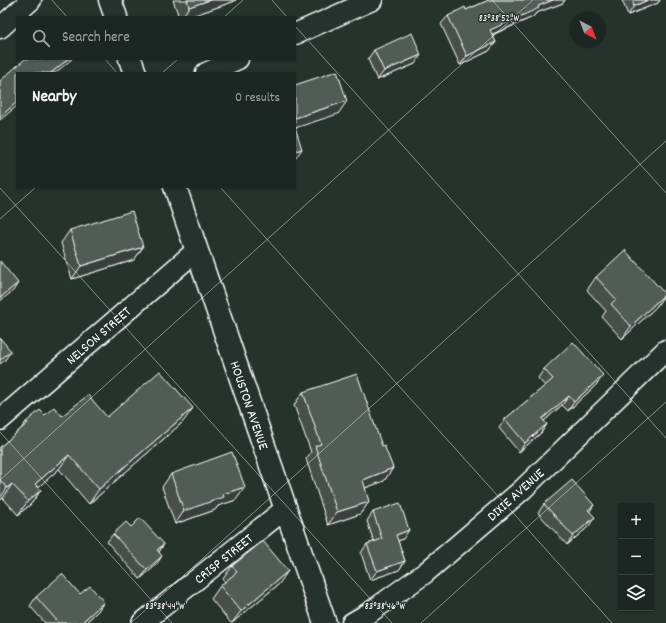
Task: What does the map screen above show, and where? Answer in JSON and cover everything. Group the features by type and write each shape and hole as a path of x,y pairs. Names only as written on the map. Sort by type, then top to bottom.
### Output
{"street":[{"path":"0,28 31,0"},
{"path":"110,0 116,16"},
{"path":"296,34 372,0"},
{"path":"130,60 134,72"},
{"path":"208,72 236,60"},
{"name":"HOUSTON AVENUE","path":"174,188 326,623"},
{"name":"NELSON STREET","path":"0,420 197,250"},
{"name":"DIXIE AVENUE","path":"352,623 369,613 425,573 522,490 666,350"},
{"name":"CRISP STREET","path":"142,623 285,509"}],"building":[{"path":"187,0 210,0 189,7"},
{"path":"489,0 553,0 538,6 539,8 490,30 496,42 467,56 448,16 465,7 466,10"},
{"path":"632,0 648,0 634,6"},
{"path":"412,33 421,55 384,71 374,50"},
{"path":"24,60 67,60 52,72 16,72 16,103 0,117 0,81"},
{"path":"337,71 347,101 296,118 296,85"},
{"path":"296,130 302,149 296,151"},
{"path":"132,211 143,247 81,266 70,230"},
{"path":"625,250 665,294 631,326 611,304 616,299 596,277"},
{"path":"0,261 18,283 0,298"},
{"path":"0,338 11,351 0,360"},
{"path":"573,342 603,375 574,402 569,396 542,419 547,424 525,443 505,419 553,379 544,369"},
{"path":"160,371 193,408 99,489 69,455 35,484 41,490 28,501 12,484 7,488 0,480 0,447 28,423 26,422 40,410 45,415 54,407 62,416 88,395 107,417"},
{"path":"357,374 382,446 384,445 393,468 363,480 369,502 337,512 315,446 321,444 303,392"},
{"path":"232,452 245,487 223,494 224,497 184,511 171,474"},
{"path":"572,480 594,505 588,510 595,517 573,536 544,504"},
{"path":"400,503 409,530 396,535 405,561 377,571 367,544 382,539 373,512"},
{"path":"140,518 164,544 157,550 162,556 147,570 113,534 126,522 131,527"},
{"path":"263,541 288,571 241,611 220,586 237,572 232,566"},
{"path":"62,574 80,594 90,586 104,602 81,623 59,623 36,597"}]}
